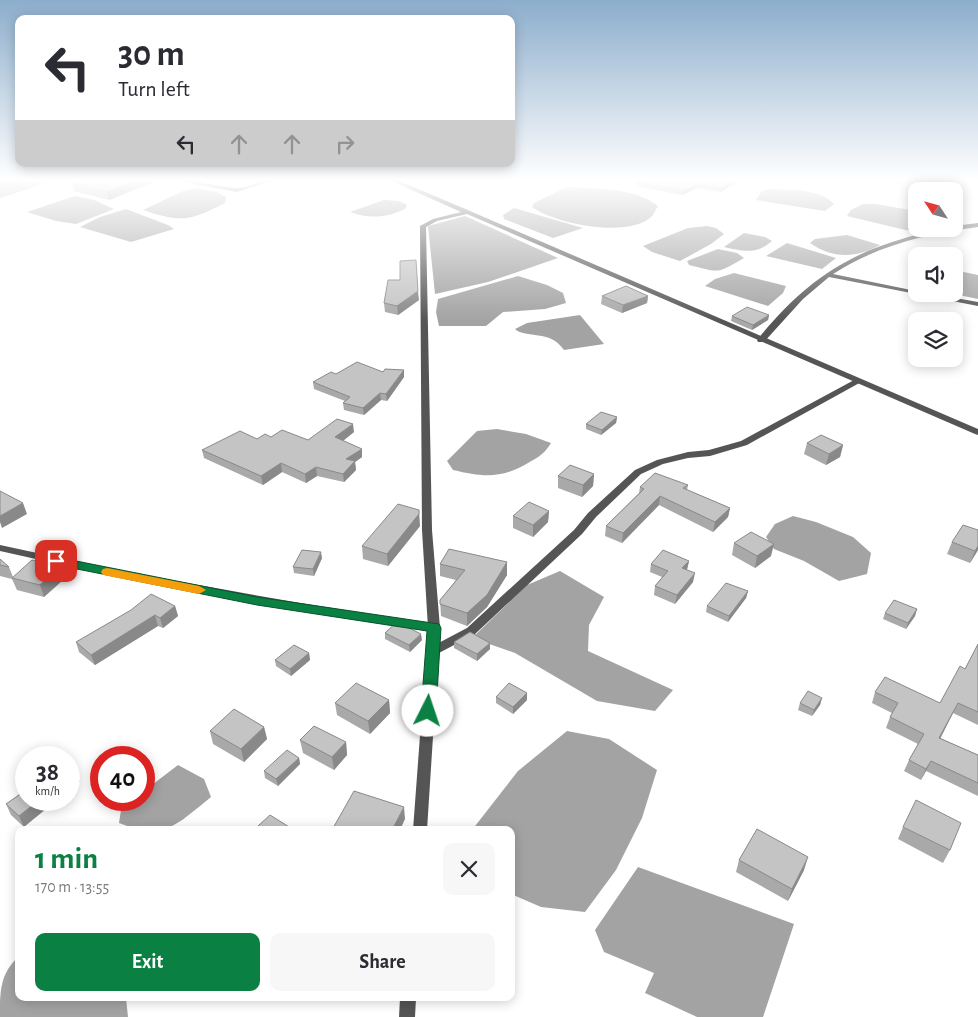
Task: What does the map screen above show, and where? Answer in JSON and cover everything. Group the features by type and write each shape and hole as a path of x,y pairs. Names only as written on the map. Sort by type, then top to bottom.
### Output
{"street":[{"path":"420,826 434,628 427,530 423,226"},
{"path":"501,226 978,432"},
{"path":"761,340 796,302 828,275 877,249 912,238"},
{"path":"828,275 908,291"},
{"path":"963,301 978,304"},
{"path":"432,651 471,630 578,532 592,515 638,472 660,462 688,455 710,453 744,442 859,381"},
{"path":"0,548 75,566 257,601 434,628"},
{"path":"407,1017 408,1001"}],"shaded area":[{"path":"170,226 174,229 131,242 80,227"},
{"path":"428,226 488,226 558,258 488,282 435,294"},
{"path":"523,226 583,228 553,238"},
{"path":"596,226 629,226 627,227"},
{"path":"709,226 716,228 724,234 711,244 680,261 652,252 643,246 688,228"},
{"path":"891,226 908,226 908,231"},
{"path":"744,233 765,237 772,241 760,248 749,251 724,247"},
{"path":"847,235 880,245 862,252 845,255 827,252 810,243 815,239"},
{"path":"787,243 836,258 822,269 766,256"},
{"path":"718,249 737,253 744,258 722,270 689,265 687,261"},
{"path":"963,272 978,275 978,299 963,296"},
{"path":"734,273 786,286 783,293 768,306 705,286 715,279"},
{"path":"518,276 547,285 563,293 566,303 545,309 503,312 486,326 439,326 436,312 438,299"},
{"path":"580,315 604,344 564,350 552,339 525,334 515,329 527,323"},
{"path":"497,429 526,434 551,443 539,457 509,472 483,475 453,470 447,461 477,431"},
{"path":"793,516 816,522 853,537 871,553 867,574 839,581 804,561 774,549 766,537 775,524"},
{"path":"560,571 604,597 589,625 588,651 673,690 655,711 597,701 515,653 472,638 527,585"},
{"path":"567,731 609,739 657,770 642,818 616,870 585,912 541,907 515,896 515,826 475,826 518,771"},
{"path":"178,765 204,779 211,797 179,822 171,826 129,826 119,823 121,811 155,811 155,783"},
{"path":"638,867 794,924 763,1017 697,1017 645,993 654,973 604,952 595,930"},
{"path":"15,961 15,1001 126,1001 128,1017 0,1017 2,983"}],"building":[{"path":"416,260 418,291 397,306 384,303 388,280 400,280 400,261"},
{"path":"626,286 648,296 623,305 602,296"},
{"path":"747,307 769,315 753,325 732,316"},
{"path":"357,362 383,372 385,369 404,370 386,394 380,393 363,408 343,403 350,397 313,382 331,372 336,374"},
{"path":"601,412 617,417 602,430 586,424"},
{"path":"337,419 353,424 335,437 362,449 346,459 355,461 343,474 316,467 305,474 281,463 261,476 202,450 240,431 257,439 265,434 271,437 282,430 308,440"},
{"path":"821,435 843,445 829,454 807,443"},
{"path":"570,465 594,474 583,485 558,476"},
{"path":"655,473 688,485 683,488 730,508 715,522 660,496 623,533 606,526 644,489 640,487"},
{"path":"0,491 23,503 0,516"},
{"path":"529,502 549,511 533,525 513,516"},
{"path":"398,504 419,510 419,514 387,554 362,546"},
{"path":"963,525 978,530 978,546 975,551 952,542"},
{"path":"751,532 774,544 757,556 734,543"},
{"path":"449,549 507,562 487,595 467,613 440,604 440,600 465,570 440,564"},
{"path":"302,550 321,552 313,569 293,567"},
{"path":"663,550 689,561 682,568 695,573 677,595 655,586 668,571 651,564"},
{"path":"0,559 9,567 0,565"},
{"path":"32,560 59,567 40,585 12,578"},
{"path":"726,583 748,591 729,616 707,606"},
{"path":"151,594 175,606 160,618 155,615 91,655 76,642 131,610"},
{"path":"894,600 917,609 908,623 885,613"},
{"path":"397,622 421,634 409,645 385,633"},
{"path":"470,632 490,643 477,654 454,642"},
{"path":"978,644 978,712 958,703 939,738 978,755 978,783 931,761 926,769 909,760 924,734 890,717 898,703 875,692 885,677 940,703 960,666 965,669"},
{"path":"294,645 309,653 290,669 275,660"},
{"path":"356,683 389,700 368,721 335,703"},
{"path":"509,683 527,693 513,707 496,697"},
{"path":"808,691 822,698 814,710 800,703"},
{"path":"234,709 264,727 241,749 210,731"},
{"path":"314,726 346,742 332,757 300,740"},
{"path":"287,750 299,758 276,779 264,771"},
{"path":"354,791 404,807 394,826 334,826"},
{"path":"15,798 15,811 25,811 19,816 6,804"},
{"path":"916,800 961,823 950,850 903,827"},
{"path":"270,815 288,826 258,826"},
{"path":"757,829 808,857 792,889 739,860"}],"slow traffic":[{"path":"107,572 199,590"}],"route":[{"path":"56,561 257,601 434,628 428,711"}]}
